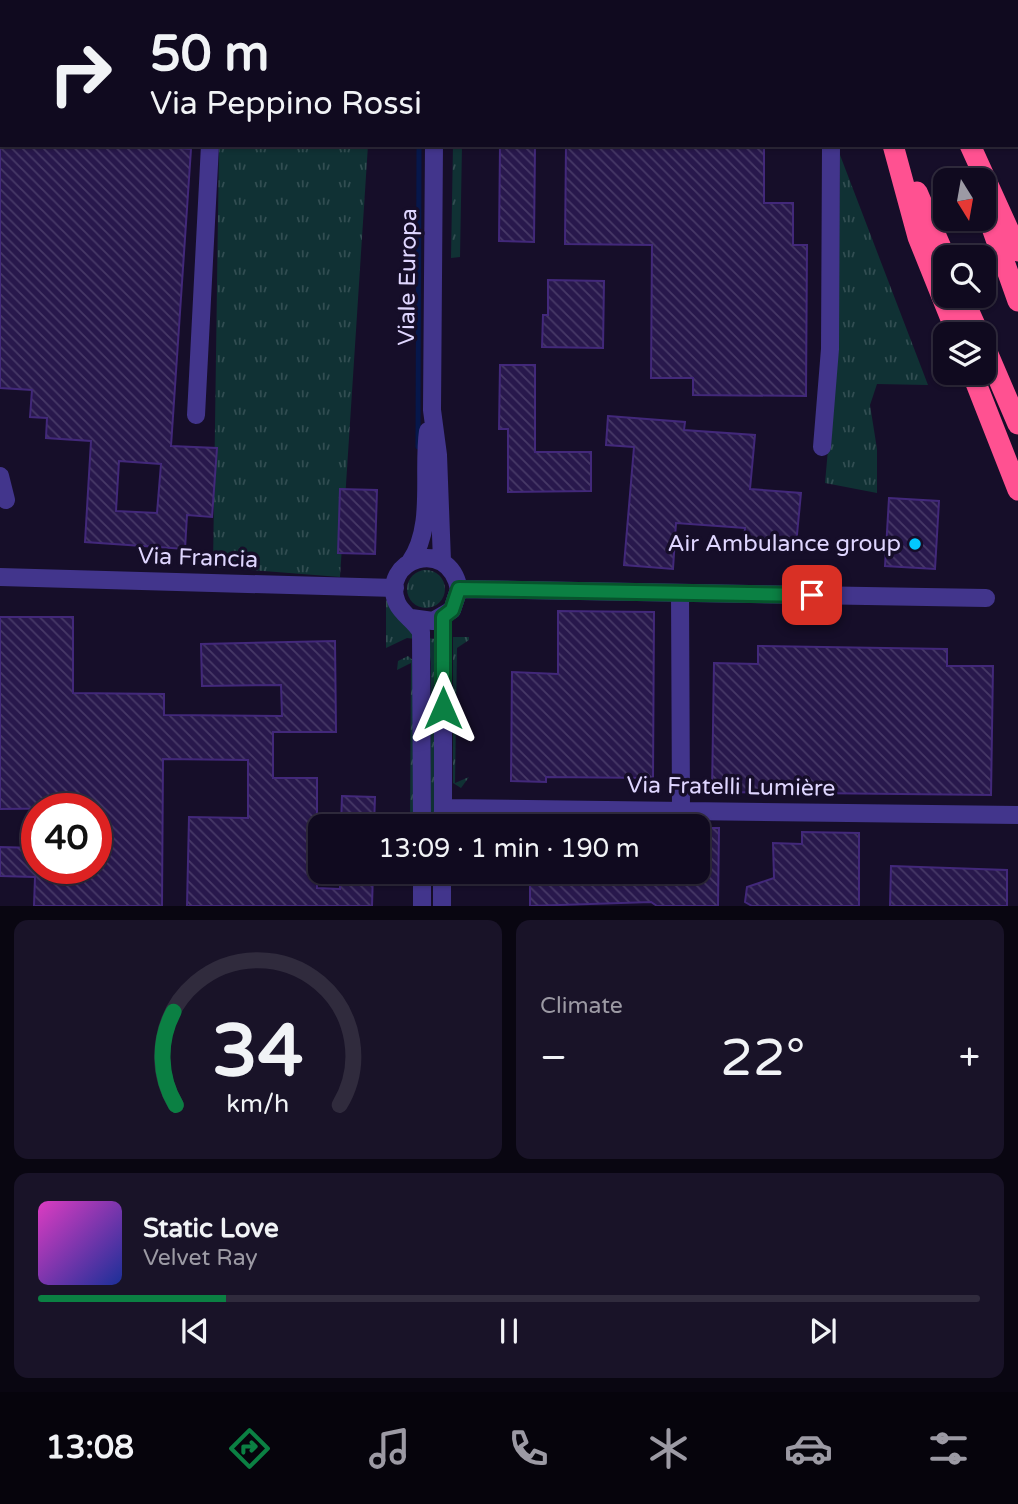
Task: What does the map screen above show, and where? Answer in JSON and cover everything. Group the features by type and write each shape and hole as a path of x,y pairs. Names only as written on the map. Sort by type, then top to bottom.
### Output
{"highway":[{"path":"896,147 940,245"},
{"path":"896,147 918,237 952,322"},
{"path":"964,147 974,168"},
{"path":"970,147 976,168"},
{"path":"996,209 1018,251"},
{"path":"996,214 1018,262"},
{"path":"994,231 1018,301"},
{"path":"996,373 1018,424"},
{"path":"977,385 1018,489"}],"street":[{"path":"196,415 210,147"},
{"name":"Viale Europa","path":"433,147 432,410 438,455 442,561 451,568 459,589"},
{"path":"822,447 830,349 831,147"},
{"name":"Viale Europa","path":"395,588 401,569 417,551 424,526 425,455 432,410"},
{"path":"0,476 6,500"},
{"path":"410,562 429,557 442,561"},
{"name":"Via Francia","path":"0,577 395,588"},
{"path":"395,588 398,604 421,632 423,648 422,814"},
{"path":"411,618 428,622 443,617 452,610 459,589 986,598"},
{"path":"680,593 681,811"},
{"path":"443,617 443,814"},
{"name":"Via Fratelli Lumière","path":"562,814 681,811 1018,815"},
{"path":"422,884 422,905"},
{"path":"442,884 442,905"}],"green space":[{"path":"219,147 368,147 340,577 213,567"},
{"path":"453,147 462,147 460,257 451,258"},
{"path":"840,155 928,385 877,384 870,405 877,449 877,493 825,483 837,349"},
{"path":"426,570 439,576 445,589 439,602 426,608 413,602 407,589 413,576"},
{"path":"386,600 410,624 416,639 407,638 386,648"},
{"path":"453,637 469,637 469,640 457,648 455,783 469,777 461,788 453,783"},
{"path":"427,638 436,639 434,814 430,814 431,663"},
{"path":"408,656 414,661 414,814 410,814 411,663 397,670 398,661"}],"building":[{"path":"0,147 191,149 171,446 217,448 212,517 187,515 185,549 85,542 91,441 46,438 47,418 30,417 32,390 0,388","holes":["119,461 161,464 157,513 116,511"]},
{"path":"500,147 535,147 534,242 499,241"},
{"path":"566,147 764,147 764,203 793,203 793,245 807,245 806,396 693,395 693,378 651,378 652,245 565,244"},
{"path":"548,280 604,281 603,348 542,347 543,315 548,315"},
{"path":"500,365 535,365 535,452 591,452 591,491 508,492 508,429 499,429"},
{"path":"608,416 685,422 684,430 755,435 750,489 801,493 796,545 744,541 745,528 676,523 673,569 624,565 634,447 606,445"},
{"path":"340,489 377,490 375,554 338,553"},
{"path":"889,498 939,501 935,569 885,566"},
{"path":"558,611 654,612 653,778 546,777 546,782 511,781 512,672 558,674"},
{"path":"0,617 73,617 73,693 164,694 164,715 282,716 281,685 202,686 201,644 335,641 336,732 273,732 273,778 317,778 317,814 308,814 308,884 317,884 317,888 340,889 340,884 373,884 372,906 187,906 189,817 248,818 248,760 163,759 162,906 34,906 35,884 112,884 112,793 21,793 21,809 0,809"},
{"path":"758,646 947,649 947,666 993,666 991,795 712,792 714,663 758,664"},
{"path":"342,796 375,797 374,814 341,814"},
{"path":"710,828 719,828 718,906 657,906 651,902 530,906 530,884 710,884"},
{"path":"802,832 859,833 859,906 752,906 745,902 747,887 774,878 773,843 802,844"},
{"path":"0,847 21,848 21,877 0,876"},
{"path":"891,866 1007,870 1007,906 890,906"}],"waterway":[{"path":"418,447 419,147"}],"place":[{"name":"Air Ambulance group","path":"915,544"}],"route":[{"path":"443,708 443,617 452,610 459,589 812,595"}]}
